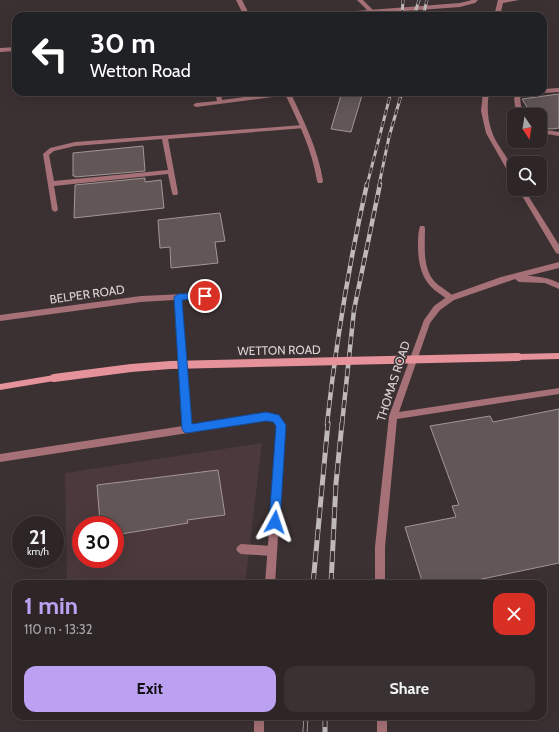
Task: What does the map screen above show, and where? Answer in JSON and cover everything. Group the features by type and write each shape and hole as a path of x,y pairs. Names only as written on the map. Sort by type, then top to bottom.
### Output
{"main road":[{"name":"WETTON ROAD","path":"0,386 131,368 170,365 559,356"}],"street":[{"path":"239,0 245,12"},
{"path":"360,0 371,11"},
{"path":"360,12 460,5 473,2 475,0"},
{"path":"497,12 501,1 516,0"},
{"path":"0,50 12,49"},
{"path":"547,90 559,90"},
{"path":"219,96 220,102"},
{"path":"196,105 265,96"},
{"path":"289,96 316,156 319,166 320,181"},
{"path":"486,96 484,111 489,133 507,165"},
{"path":"519,96 517,98 519,108"},
{"path":"55,210 46,154 52,149 75,144 303,127"},
{"path":"547,132 559,134"},
{"path":"166,137 175,193"},
{"path":"50,184 171,172"},
{"path":"525,196 559,251"},
{"path":"422,228 421,254 423,271 437,290 452,298"},
{"name":"THOMAS ROAD","path":"380,580 380,547 393,416 426,322 438,308 452,298 501,280 559,265"},
{"name":"THOMAS ROAD","path":"501,280 535,278 559,286"},
{"name":"BELPER ROAD","path":"0,318 107,303 205,296"},
{"path":"178,297 187,429"},
{"path":"393,416 559,391"},
{"path":"0,458 266,416 276,418 281,425 270,580"},
{"path":"241,549 272,551"},
{"path":"259,720 259,732"},
{"path":"382,720 382,732"}],"shaded area":[{"path":"262,443 245,580 67,580 65,473"}],"building":[{"path":"559,94 559,128 547,129 547,108 528,108 522,99"},
{"path":"341,96 362,96 351,132 331,129"},
{"path":"143,146 145,171 73,176 73,153"},
{"path":"145,178 145,182 161,180 164,208 74,218 75,185"},
{"path":"220,213 225,241 215,242 218,263 171,268 170,247 160,248 158,220"},
{"path":"559,409 559,563 477,580 422,580 405,527 456,517 452,506 459,505 430,426 490,416 493,422"},
{"path":"218,470 225,515 187,520 188,523 124,534 124,516 100,516 97,485"}],"railway":[{"path":"402,12 403,0"},
{"path":"415,12 419,0"},
{"path":"424,12 427,0"},
{"path":"367,185 390,96"},
{"path":"379,185 389,137 401,96"},
{"path":"327,424 344,303 354,243 367,184"},
{"path":"342,424 354,310 380,184"},
{"path":"313,580 328,423"},
{"path":"331,580 336,483 342,423"},
{"path":"305,732 306,720"},
{"path":"325,720 325,732"}],"route":[{"path":"205,296 178,297 187,429 266,416 272,416 279,421 281,425 275,522"}]}
